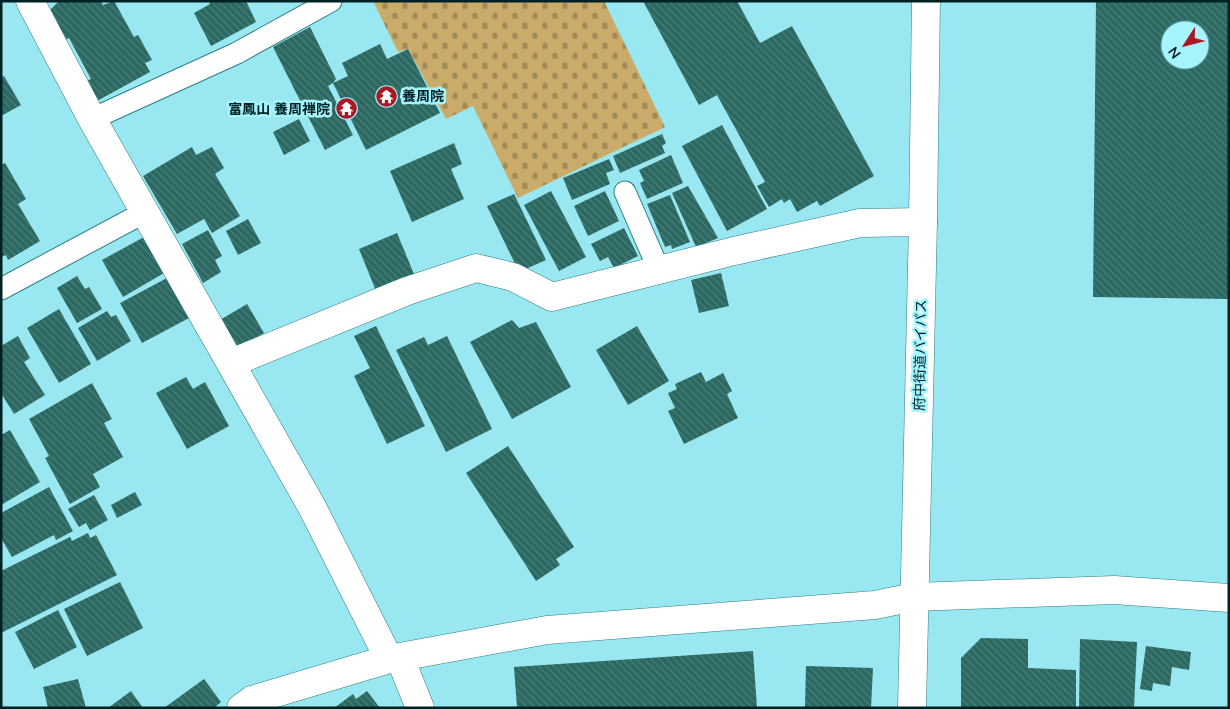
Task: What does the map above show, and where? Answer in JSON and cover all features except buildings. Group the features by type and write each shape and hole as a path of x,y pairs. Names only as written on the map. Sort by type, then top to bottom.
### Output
{"street":[{"name":"府中街道バイパス","path":"912,708 926,1"},
{"path":"34,2 92,119 312,507 395,658 420,708"},
{"path":"231,363 407,291 476,268 513,277 552,297 860,223 923,222"},
{"path":"241,708 252,700 395,658 547,630 875,605 914,597 1114,590 1229,598"}],"lane":[{"path":"92,119 237,53 331,1"},
{"path":"625,192 659,270"},
{"path":"1,289 145,212"}],"green space":[{"path":"373,1 604,1 665,127 518,198 473,106 446,119 408,49 398,52"}],"place":[{"name":"養周院","path":"386,96"},
{"name":"富鳳山 養周禅院","path":"346,109"}]}
